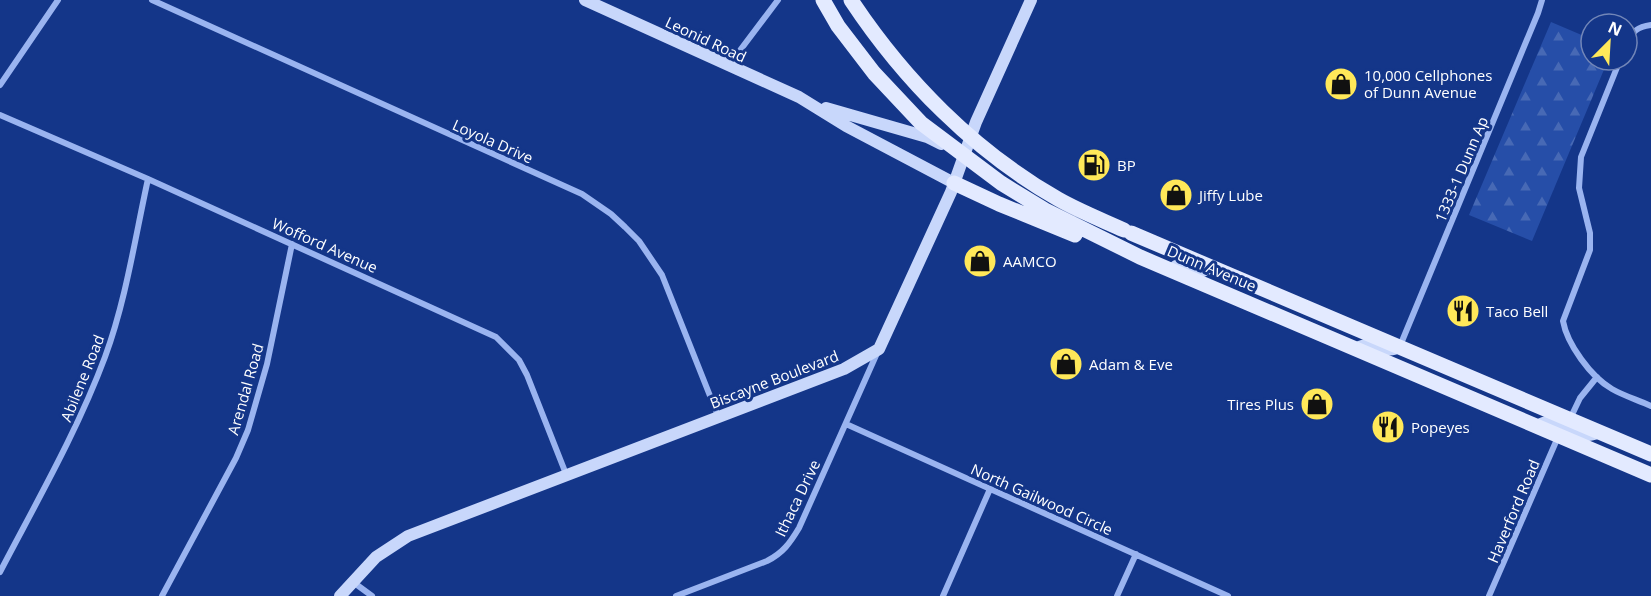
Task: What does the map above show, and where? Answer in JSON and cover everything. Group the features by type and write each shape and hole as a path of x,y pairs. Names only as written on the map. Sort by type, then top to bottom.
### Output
{"main road":[{"name":"Dunn Avenue","path":"823,0 855,48 893,95 921,123 1001,183 1045,210 1140,257 1651,475"},
{"name":"Dunn Avenue","path":"851,0 901,67 970,138 1060,201 1651,454"},
{"path":"954,183 1119,254 1140,257"}],"street":[{"path":"0,85 58,0"},
{"name":"Loyola Drive","path":"152,0 582,194 598,205 639,241 662,275 718,416"},
{"name":"Leonid Road","path":"585,0 815,105 927,137 964,155"},
{"path":"729,65 778,0"},
{"path":"879,349 954,183 970,138 1031,0"},
{"name":"1333-1 Dunn Ap","path":"1400,346 1502,103 1542,0"},
{"path":"1615,72 1581,157 1579,188 1590,233 1590,250 1563,321 1565,333 1572,347 1597,377 1610,388 1651,406"},
{"name":"Leonid Road","path":"815,105 846,126 954,183"},
{"name":"Wofford Avenue","path":"0,115 148,179 496,337 519,360 527,375 566,474"},
{"name":"Abilene Road","path":"0,572 72,434 105,357 122,300 148,179"},
{"name":"Arendal Road","path":"162,596 236,458 248,430 267,364 292,244"},
{"path":"1172,270 1185,265 1213,273 1222,271"},
{"path":"1355,349 1365,345 1390,350 1400,346"},
{"name":"Biscayne Boulevard","path":"340,596 376,556 408,536 844,369 879,349"},
{"name":"Ithaca Drive","path":"676,596 767,561 780,554 790,543 799,528 879,349"},
{"path":"1537,426 1545,422 1564,425 1568,423 1580,398 1597,377"},
{"name":"North Gailwood Circle","path":"846,424 1228,596"},
{"path":"1559,436 1566,431 1590,435 1601,432"},
{"name":"Haverford Road","path":"1489,596 1559,436"},
{"path":"943,596 990,489"},
{"path":"1117,596 1136,554"},
{"path":"353,581 372,596"}],"green space":[{"path":"1551,22 1579,34 1579,72 1603,72 1532,241 1469,215"}],"place":[{"name":"10,000 Cellphones of Dunn Avenue","path":"1341,84"},
{"name":"BP","path":"1094,165"},
{"name":"Jiffy Lube","path":"1176,195"},
{"name":"AAMCO","path":"980,261"},
{"name":"Taco Bell","path":"1463,311"},
{"name":"Adam & Eve","path":"1066,364"},
{"name":"Tires Plus","path":"1317,404"},
{"name":"Popeyes","path":"1388,427"}]}
